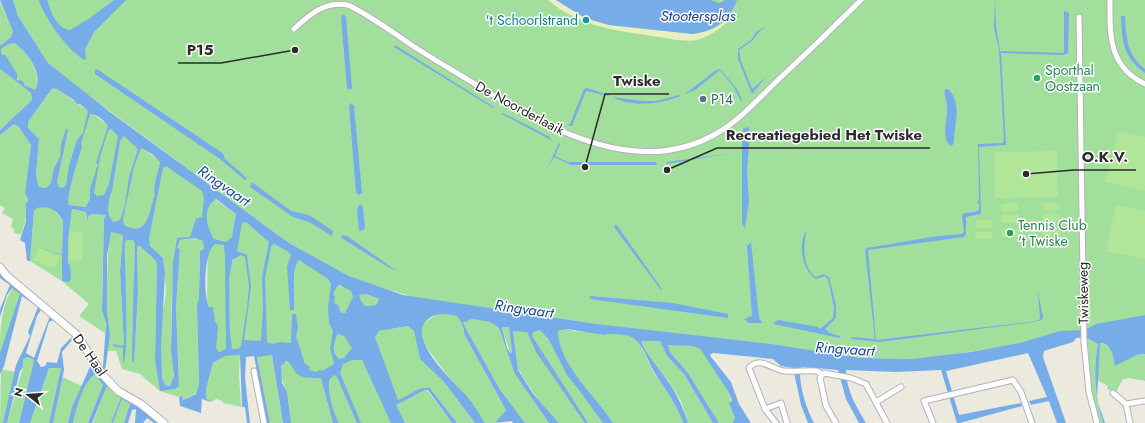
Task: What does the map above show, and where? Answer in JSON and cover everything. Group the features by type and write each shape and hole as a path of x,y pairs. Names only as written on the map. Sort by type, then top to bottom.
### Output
{"street":[{"name":"De Noorderlaaik","path":"294,29 312,12 325,6 339,3 348,5 520,111 561,131 614,148 640,151 660,151 692,145 710,137 726,127 756,102 861,0"},
{"path":"1110,0 1113,50 1119,63 1145,84"},
{"name":"Twiskeweg","path":"1079,17 1083,325 1089,392 1097,423"},
{"name":"De Haal","path":"0,266 6,275 76,334 102,374 118,391 141,404 164,423"},
{"path":"776,423 764,409 749,368 751,365 765,363 779,370 817,371 821,374 824,373 847,377 866,384 887,423"},
{"path":"254,370 264,423"},
{"path":"821,374 820,378 826,406 836,423"},
{"path":"933,423 924,401 1013,380 1024,399 1032,423"},
{"path":"876,402 901,387"},
{"path":"1113,394 1126,404 1130,423"},
{"path":"1126,404 1145,401"},
{"path":"764,409 780,403 788,423"}],"green space":[{"path":"13,0 1145,0 1145,325 942,356 911,359 861,358 597,324 414,297 379,287 349,276 289,243 65,78 48,63 18,16"},
{"path":"0,2 13,32 10,38 0,46"},
{"path":"14,43 24,51 35,70 37,84 35,90 24,85 19,80 1,54 1,49"},
{"path":"0,69 31,93 32,100 0,130"},
{"path":"54,87 236,214 274,244 328,279 331,284 346,288 358,295 366,294 379,299 376,305 349,307 345,313 341,314 344,336 362,360 392,423 339,423 331,402 329,380 309,370 289,343 241,346 238,349 219,352 216,348 207,302 208,229 193,239 203,241 204,249 200,251 199,299 197,304 199,384 196,393 183,400 181,396 179,397 160,391 140,374 122,369 116,351 107,351 109,335 107,310 107,271 110,232 123,234 120,271 124,344 122,346 113,346 123,347 123,364 126,334 125,242 127,240 133,240 135,244 132,329 134,362 138,292 137,246 140,246 157,263 155,360 161,390 179,385 176,306 180,250 177,248 180,240 189,239 177,238 175,252 171,322 171,349 174,373 170,386 165,385 162,377 160,356 161,323 166,294 163,258 129,228 111,220 109,215 86,207 69,205 67,201 46,188 39,187 36,176 39,139 28,128 28,122"},
{"path":"14,124 19,127 31,145 25,193 27,198 26,219 21,235 14,233 14,229 11,227 13,219 2,213 5,208 0,205 0,135"},
{"path":"1118,131 1145,137 1145,191 1106,182"},
{"path":"1057,151 1058,197 995,198 994,152"},
{"name":"Tennis Club 't Twiske","path":"1018,203 1018,211 1002,212 1001,204"},
{"name":"Tennis Club 't Twiske","path":"1043,203 1059,203 1059,210 1043,211"},
{"path":"1116,205 1145,211 1145,259 1106,251"},
{"path":"43,206 53,209 63,221 62,254 41,246 62,255 62,281 30,261 34,211"},
{"path":"72,209 86,212 86,219 92,214 106,215 104,219 102,299 105,333 79,316 89,304 62,281 68,264 68,240"},
{"name":"Tennis Club 't Twiske","path":"1043,214 1060,214 1060,221 1043,222"},
{"name":"Tennis Club 't Twiske","path":"1002,215 1019,215 1019,223 1002,223"},
{"name":"Tennis Club 't Twiske","path":"976,220 992,220 992,228 976,228"},
{"name":"Tennis Club 't Twiske","path":"1043,228 1060,228 1060,235 1043,236"},
{"name":"Tennis Club 't Twiske","path":"1001,229 1018,229 1019,237 1002,237"},
{"path":"70,232 83,233 82,261 69,260"},
{"name":"Tennis Club 't Twiske","path":"975,232 992,232 993,239 975,239"},
{"name":"Tennis Club 't Twiske","path":"1043,239 1060,239 1060,247 1043,247"},
{"path":"39,248 60,257 55,268 34,260"},
{"path":"13,287 20,294 0,356 3,311 5,303"},
{"path":"438,313 458,316 463,327 464,334 506,410 495,423 485,423 467,397 451,380 424,344 420,330 422,325"},
{"path":"472,319 490,322 499,328 508,354 520,378 549,423 525,423 499,388 463,323"},
{"path":"408,326 414,331 420,359 444,382 475,423 457,423 430,388 427,387 398,401 374,337 379,331"},
{"path":"502,327 509,327 512,352 510,353"},
{"path":"567,329 579,332 619,334 636,340 643,349 653,371 678,410 683,423 613,423 579,380 564,357 558,331"},
{"path":"540,330 549,340 603,423 553,423 518,369 513,331"},
{"path":"1085,337 1098,344 1095,374 1098,403 1103,423 1099,423 1090,385"},
{"path":"641,341 660,341 667,356 684,374 713,423 688,423 681,401 669,382 654,365"},
{"path":"1100,343 1107,346 1111,351 1115,366 1139,354 1145,354 1145,381 1129,378 1123,379 1116,392 1107,389 1108,386 1097,380"},
{"path":"671,344 694,346 700,349 729,393 735,418 732,423 719,423 688,373 670,352 668,346"},
{"path":"240,355 239,375 241,406 223,403 222,401 216,399 211,402 206,398 206,389 213,363 225,356"},
{"path":"259,355 272,355 283,423 270,423 257,357"},
{"path":"28,357 34,360 19,423 7,423 23,367 23,359"},
{"path":"283,361 290,363 301,376 321,379 333,423 291,423 288,397 281,375 281,366"},
{"path":"49,368 61,368 49,423 30,423"},
{"path":"1,369 16,372 3,423 0,423"},
{"path":"95,374 103,385 88,423 73,423 83,390"},
{"path":"62,377 82,386 68,423 53,423"},
{"path":"107,385 121,397 111,423 93,423"},
{"path":"427,390 452,423 405,423 395,405"},
{"path":"122,399 130,404 124,423 113,423"}],"sand":[{"name":"'t Schoorlstrand","path":"548,0 556,0 585,18 609,25 693,34 714,29 729,15 733,17 712,34 693,41 630,33 601,27 573,17"}],"water":[{"path":"0,0 13,0 18,16 48,63 110,112 289,243 349,276 403,295 597,324 771,344 861,358 911,359 971,352 1020,343 1060,331 1085,330 1096,324 1145,315 1145,354 1139,354 1115,366 1113,355 1109,348 1107,345 1100,343 1097,397 1095,374 1098,344 1085,337 1076,338 1073,342 1044,351 1043,357 1066,423 1057,423 1049,401 1031,405 1029,401 1047,397 1028,353 946,371 959,415 1021,403 1022,406 960,423 957,423 941,370 896,372 846,370 846,377 850,391 855,404 866,423 859,423 846,399 838,370 803,367 800,368 802,389 808,411 814,423 808,423 801,405 793,368 781,366 773,359 713,353 710,355 711,357 731,382 739,404 751,423 732,423 735,418 729,403 732,401 729,393 700,349 693,346 668,345 670,352 688,373 719,423 713,423 684,374 667,356 660,341 641,341 647,353 678,397 688,423 683,423 681,416 653,370 643,349 636,340 622,335 605,335 567,329 558,331 560,344 571,368 613,423 603,423 567,375 549,340 540,330 533,332 532,336 588,423 585,423 536,352 527,332 513,331 518,370 534,395 559,423 549,423 515,374 499,328 490,322 472,319 463,323 499,388 525,423 513,423 512,421 495,423 506,410 464,334 461,323 457,316 437,314 426,321 422,329 423,338 427,349 442,370 469,398 485,423 475,423 444,382 420,359 414,331 408,326 379,331 375,337 398,400 422,388 430,388 457,423 452,423 428,390 425,390 396,405 405,423 391,423 362,360 352,360 343,364 340,373 361,423 357,423 337,377 334,375 329,380 331,402 339,423 333,423 321,379 307,378 297,374 286,361 281,366 282,383 287,392 291,423 283,423 272,355 257,357 270,423 267,423 254,356 246,357 245,378 250,423 247,423 245,407 223,404 242,406 240,355 225,356 213,363 206,389 206,398 211,402 202,399 201,413 180,406 179,397 182,396 183,400 196,394 199,384 197,304 199,299 200,251 204,249 203,241 193,238 180,240 177,248 180,249 176,306 179,386 175,389 160,391 155,360 157,263 140,246 137,246 138,292 134,363 132,361 132,346 135,244 133,240 127,240 125,242 126,344 123,364 123,348 113,346 113,344 122,346 124,344 120,271 123,235 111,232 107,256 107,312 110,335 105,371 101,376 119,394 160,423 154,423 147,418 143,423 135,423 136,409 132,410 128,423 124,423 130,404 122,399 113,423 111,423 121,397 107,386 92,423 88,423 103,385 95,374 83,390 73,423 68,423 72,407 90,367 87,358 73,339 62,352 64,370 53,423 49,423 61,368 49,368 30,423 19,423 34,360 28,357 23,359 23,367 20,371 7,423 3,423 16,365 30,336 28,332 38,307 22,296 4,366 0,374 0,353 20,294 12,288 7,295 0,317 0,309 10,285 0,278 0,273 74,335 99,372 103,366 106,324 102,310 104,219 106,215 92,214 87,220 86,212 72,209 68,240 68,264 70,265 71,279 69,282 62,281 62,255 40,247 62,254 63,221 55,211 49,208 41,207 34,211 30,261 27,261 25,243 20,240 26,221 26,204 28,200 25,193 31,145 19,127 14,124 0,135 0,130 32,100 31,93 0,69 0,46 10,38 13,32","holes":["14,43 24,51 36,70 37,84 35,90 24,85 23,81 17,80 17,74 6,56 1,54 1,49","55,88 88,111 83,133 77,140 69,166 66,185 63,188 59,187 57,182 68,130 66,128 61,145 60,157 54,168 51,183 46,188 39,187 36,176 39,139 28,128 28,122 52,89","90,114 98,116 108,126 96,163 98,164 90,189 90,199 86,207 69,205 69,194","111,129 118,136 109,184 104,195 97,196 94,193 100,157 108,131","124,136 138,149 129,177 125,205 120,220 114,222 109,216 108,212 120,141","141,148 152,154 160,162 155,183 155,195 147,220 143,225 139,228 132,228 124,225 123,219 134,167","166,166 202,191 204,198 202,217 196,219 190,237 177,238 173,263 171,350 174,376 170,386 165,385 162,377 161,346 165,274 163,258 150,246 149,238 163,168","216,199 236,214 232,237 226,242 214,239 209,229 207,213 211,203","246,222 269,242 262,277 263,308 261,341 244,340 251,286 247,255 237,251 242,223","215,244 224,245 226,349 219,352 216,348 218,326 215,321 213,307 209,307 207,301 205,284 207,264 211,249","274,244 291,255 287,267 290,310 294,310 294,272 299,260 328,279 331,284 328,308 329,323 333,331 330,348 334,364 322,371 320,370 316,372 309,370 310,367 305,364 296,336 298,328 296,314 292,314 291,343 281,342 272,344 267,342 265,278 271,247","241,255 245,257 249,286 241,346 238,349 232,349 230,332 229,276 232,260","339,285 351,291 353,297 345,313 341,313 338,305 334,303 335,296 333,295","366,294 379,299 376,305 365,306 359,295","41,310 50,316 34,358 26,353 37,316","54,320 73,336 61,348 57,363 47,362 45,366 41,367 37,361 49,322","502,327 509,327 512,352 510,353 507,348","338,334 344,336 352,348 344,358 339,359 336,357 334,347"]},
{"path":"39,0 47,0 52,14 58,23 65,29 70,30 90,18 114,0 126,0 94,32 85,49 85,60 72,50 58,34 51,24"},
{"name":"Stootersplas","path":"556,0 710,0 720,3 725,0 737,0 730,14 720,24 701,33 693,34 609,25 585,18"},
{"path":"995,0 996,25 1000,51 1064,53 1064,11 1069,13 1068,53 1063,55 1001,53 1006,145 979,147 981,214 966,217 966,234 964,237 868,250 876,340 1036,321 1040,319 1038,291 1043,317 1042,320 1033,322 880,342 852,339 851,337 875,339 865,250 867,248 931,237 962,234 964,231 962,216 964,213 979,210 979,204 977,202 979,200 978,144 1002,143 1004,141 999,50 994,28"},
{"path":"344,14 346,17 352,88 350,90 347,88 341,17"},
{"path":"1121,16 1125,16 1127,38 1131,52 1134,58 1145,69 1145,73 1132,61 1125,48 1122,34"},
{"path":"766,26 752,41 739,50 741,61 752,89 766,77 752,94 738,59 738,49 751,40 756,32"},
{"path":"395,45 494,107 493,108 394,47"},
{"path":"97,69 221,152 225,159 247,178 245,180 220,159 95,74"},
{"path":"720,69 737,89 742,100 741,101 735,89 720,70 695,90 685,94 716,70"},
{"path":"587,88 609,96 586,91 572,126 567,125 570,124 584,89"},
{"path":"945,89 948,89 953,95 957,114 954,142 952,146 948,144 945,135 947,108"},
{"path":"680,96 672,99 646,104 628,103 613,97 643,101 656,101"},
{"path":"351,103 354,106 362,193 359,195 356,193 349,106"},
{"path":"503,113 550,137 551,140 502,114"},
{"path":"747,127 749,128 750,134 747,171 749,201 745,228 742,223 742,138 743,129"},
{"path":"559,143 560,144 555,156 568,162 656,162 657,165 571,165 554,157 547,169"},
{"path":"732,153 666,164 667,162"},
{"path":"252,182 291,211 309,215 333,231 332,236 309,222 293,217 250,187"},
{"path":"360,204 363,207 365,228 359,231 357,209"},
{"path":"616,224 662,289 661,290 614,227"},
{"path":"807,230 804,249 808,268 816,277 824,274 829,277 836,305 836,318 825,329 830,333 840,336 840,338 773,324 778,320 818,327 820,329 833,318 834,308 828,279 825,276 816,279 811,275 804,263 802,256 802,242"},
{"path":"343,235 347,236 397,271 343,239 341,237"},
{"path":"751,242 759,318 762,322 761,323 749,323 744,319 752,316 747,246"},
{"path":"590,296 673,303 728,314 728,318 590,299"},
{"path":"1098,403 1105,423 1103,423"}],"place":[{"name":"'t Schoorlstrand","path":"586,20"},
{"name":"P15","path":"295,50"},
{"name":"Sporthal Oostzaan","path":"1037,78"},
{"name":"P14","path":"703,99"},
{"name":"Twiske","path":"585,167"},
{"name":"Recreatiegebied Het Twiske","path":"667,170"},
{"name":"O.K.V.","path":"1026,174"},
{"name":"Tennis Club 't Twiske","path":"1010,233"}],"water label":[{"name":"Ringvaart","path":"224,186"},
{"name":"Ringvaart","path":"524,309"},
{"name":"Ringvaart","path":"845,349"}]}
